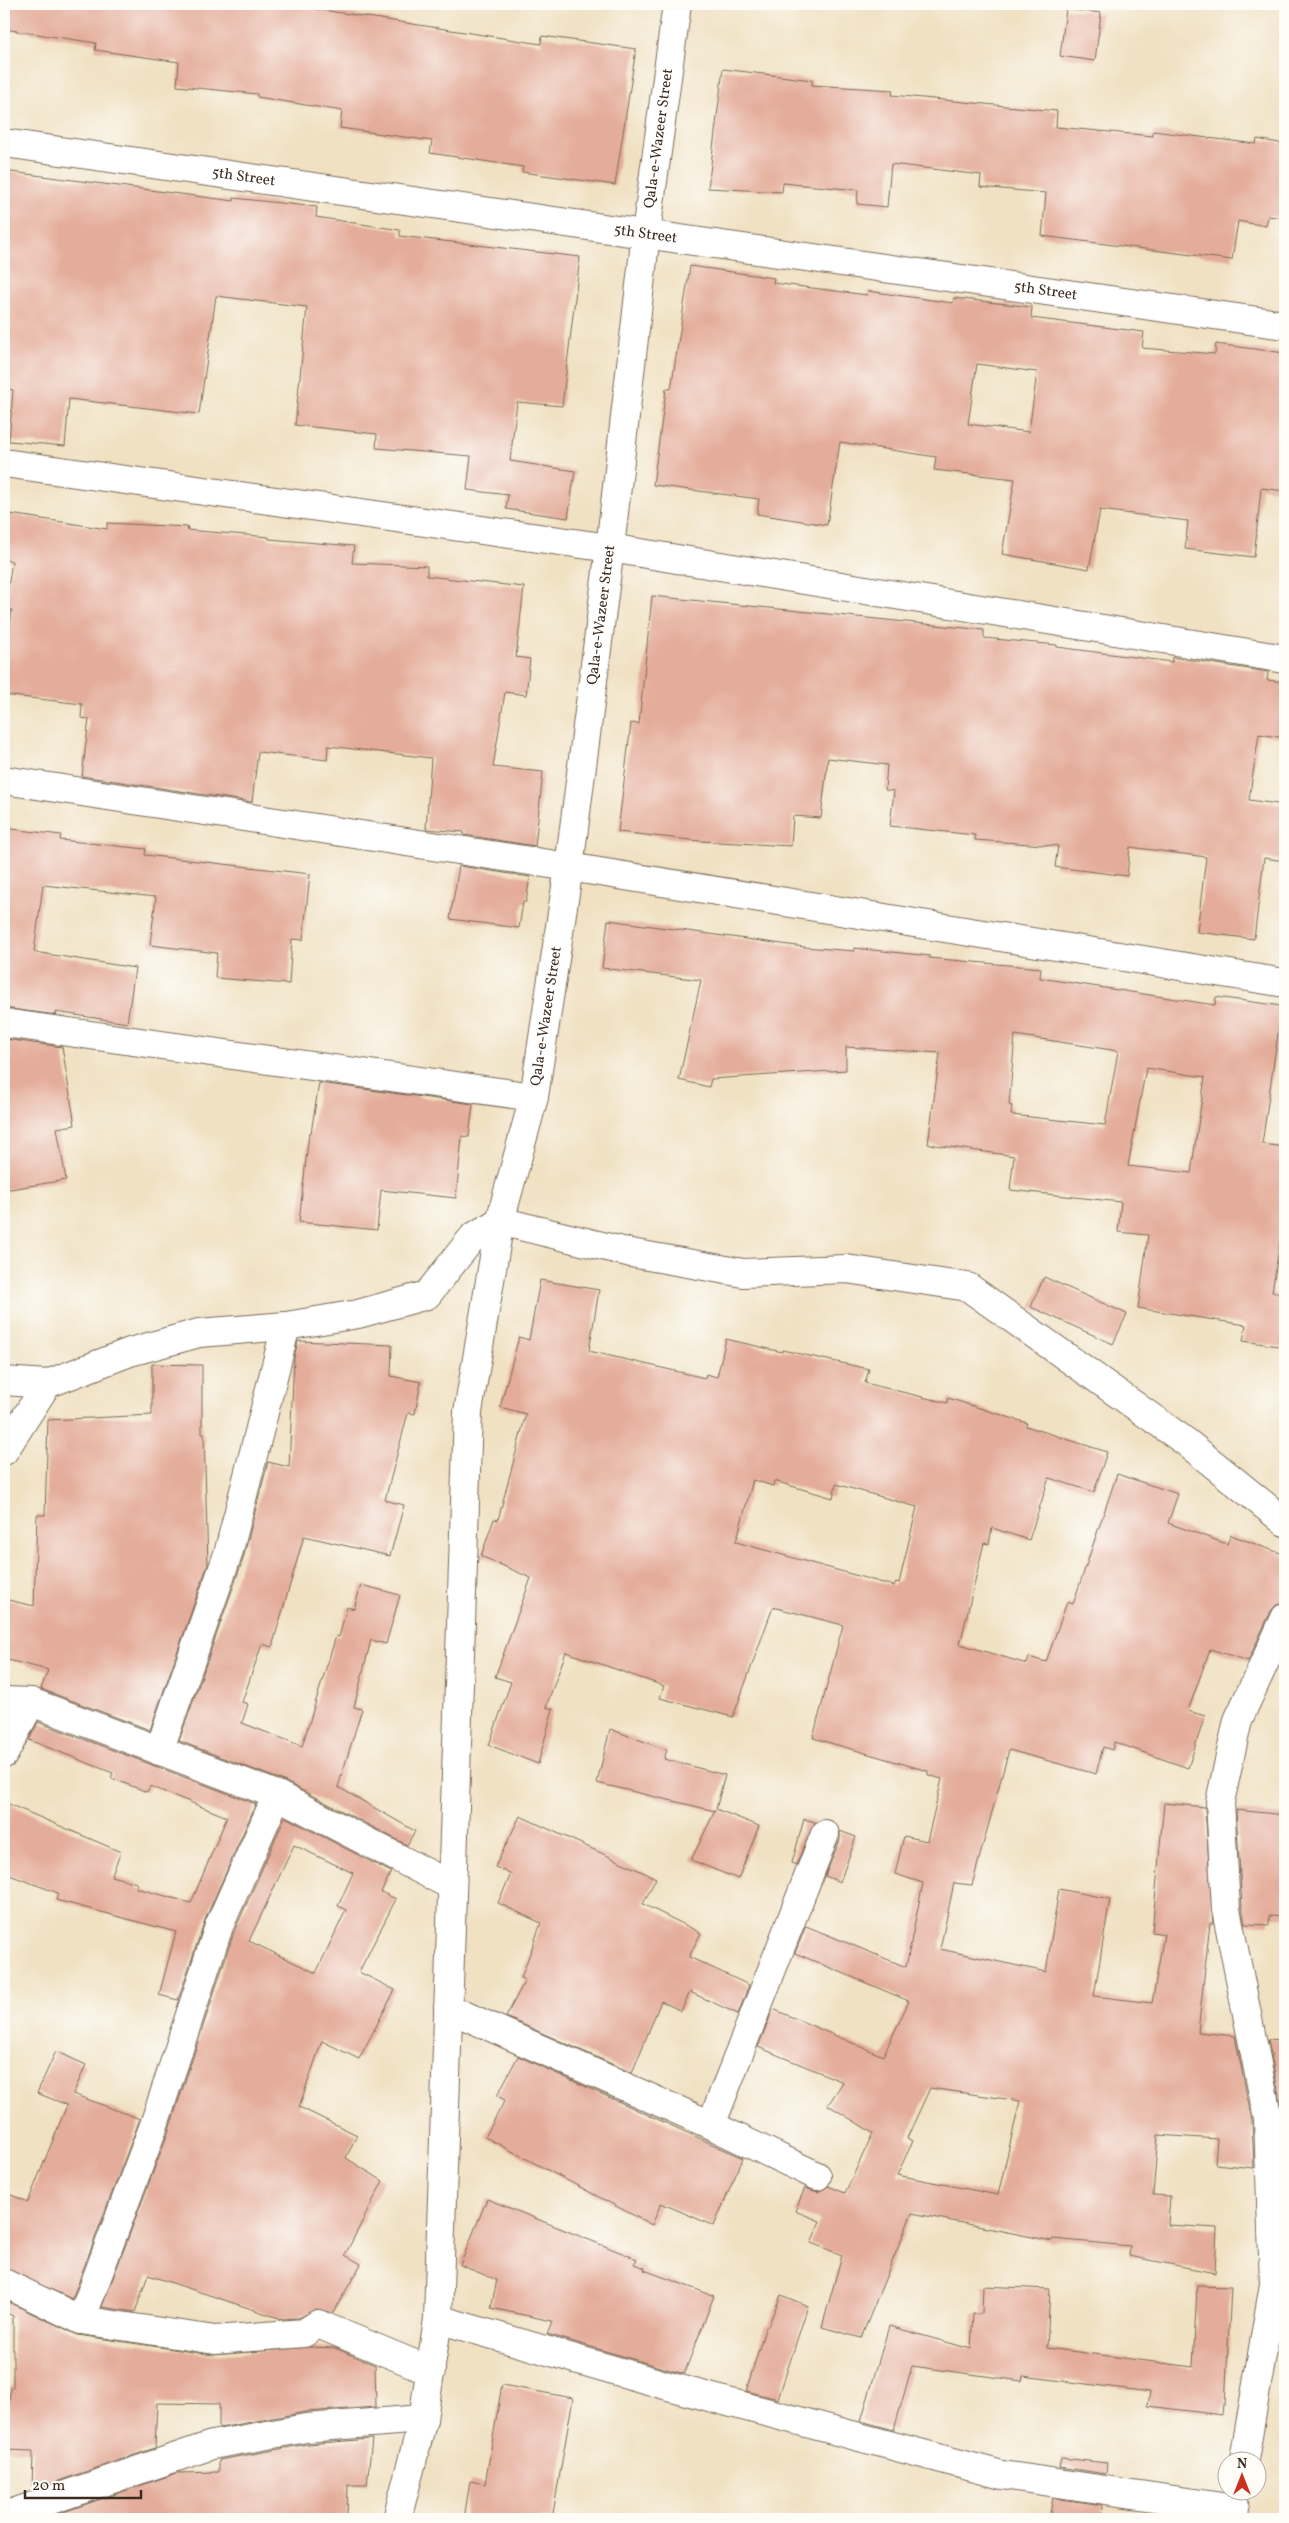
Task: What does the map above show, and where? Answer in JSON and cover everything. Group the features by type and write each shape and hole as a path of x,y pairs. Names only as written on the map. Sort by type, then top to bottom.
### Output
{"street":[{"name":"Qala-e-Wazeer Street","path":"397,2519 423,2419 438,2319 468,1412 500,1221 534,1098 569,866 610,548 646,233 678,4"},
{"name":"5th Street","path":"4,143 1285,325"},
{"path":"4,463 610,548 1285,659"},
{"path":"4,780 569,866 1285,983"},
{"path":"4,1023 534,1098"},
{"path":"4,1381 47,1384 130,1352 199,1334 286,1326 358,1314 428,1295 473,1237 500,1221 631,1253 743,1272 846,1269 968,1287 1186,1442 1285,1522"},
{"path":"159,1751 228,1554 286,1326"},
{"path":"4,1451 47,1384"},
{"path":"1246,2450 1280,2286 1268,2119 1226,1909 1220,1802 1238,1720 1285,1618"},
{"path":"4,1701 32,1702 277,1795 452,1886"},
{"path":"4,1754 32,1702"},
{"path":"81,2320 154,2125 219,1926 277,1795"},
{"path":"711,2125 824,1834"},
{"path":"448,2008 711,2125 817,2176"},
{"path":"4,2283 81,2320 215,2340 304,2334 318,2324 431,2371"},
{"path":"438,2319 679,2389 1002,2475 1236,2506"},
{"path":"4,2516 212,2445 306,2428 423,2419"}],"building":[{"path":"4,4 284,4 541,44 542,36 636,49 615,185 522,172 523,167 430,153 432,141 340,128 342,111 257,97 257,94 177,86 179,62 95,50 96,43 4,29"},
{"path":"1066,9 1101,13 1095,61 1060,56"},
{"path":"723,69 812,80 812,85 893,90 892,95 1057,111 1056,127 1153,136 1153,131 1256,144 1257,139 1285,144 1285,218 1268,216 1266,226 1238,221 1232,260 1042,236 1046,193 980,187 981,175 891,164 887,207 857,204 858,190 783,183 782,192 708,188"},
{"path":"4,171 234,201 234,198 317,207 316,217 400,230 400,236 580,257 562,406 517,402 510,461 575,471 568,518 506,509 508,495 467,490 471,456 376,448 377,434 295,425 307,307 216,296 199,414 69,399 65,446 9,441 13,390 4,388"},
{"path":"690,266 774,278 773,283 867,295 868,291 953,303 954,298 1032,307 1031,318 1144,332 1142,348 1215,354 1216,344 1285,353 1285,491 1261,488 1254,557 1185,549 1188,521 1100,510 1089,569 1002,554 1015,479 934,470 936,457 840,442 827,525 757,514 759,499 653,485 666,389 671,389","holes":["977,364 1037,372 1029,432 968,424"]},
{"path":"4,513 107,529 107,523 188,527 187,530 354,546 352,563 427,566 427,576 524,587 516,657 530,659 526,695 505,692 493,767 543,772 535,846 464,835 464,832 426,829 431,758 328,746 327,760 258,752 252,802 82,776 89,719 81,718 82,704 4,695 4,672 12,610 5,609 12,561 4,560"},
{"path":"652,596 984,630 984,638 1057,645 1057,647 1172,662 1172,657 1268,672 1267,680 1285,682 1285,738 1259,734 1249,800 1285,805 1285,861 1264,858 1254,939 1197,932 1206,857 1130,847 1127,876 1055,867 1058,846 975,840 975,835 890,826 894,791 885,790 887,765 828,758 821,818 793,816 791,846 700,841 618,832 631,723 639,724"},
{"path":"4,828 61,835 60,840 146,849 145,855 310,874 303,940 292,939 289,984 215,978 217,953 150,945 156,897 43,885 34,952 135,968 127,1023 56,1012 57,1015 4,1008"},
{"path":"459,866 530,877 526,902 523,902 519,928 450,919"},
{"path":"608,920 804,947 854,951 854,948 930,956 929,958 1041,968 1040,978 1215,1005 1216,997 1282,1006 1262,1144 1285,1147 1285,1230 1282,1230 1272,1292 1285,1295 1285,1347 1243,1341 1246,1325 1138,1308 1148,1235 1118,1232 1121,1202 1010,1190 1014,1156 928,1144 940,1053 846,1047 846,1070 711,1079 709,1087 679,1080 701,980 602,968","holes":["1015,1035 1118,1051 1105,1125 1011,1115 1012,1106 1009,1105","1146,1068 1205,1077 1191,1173 1128,1166"]},
{"path":"4,1039 62,1047 75,1125 57,1128 66,1180 4,1190"},
{"path":"319,1083 473,1104 469,1137 462,1136 456,1198 381,1190 377,1230 299,1222 309,1133 311,1133"},
{"path":"1044,1277 1127,1314 1113,1344 1031,1307"},
{"path":"540,1280 599,1290 589,1351 705,1378 706,1374 717,1377 726,1339 869,1369 865,1383 947,1403 948,1398 1027,1423 1026,1426 1107,1452 1094,1492 1049,1478 1029,1540 992,1528 989,1544 984,1543 960,1644 1027,1664 1029,1657 1046,1662 1067,1602 1073,1604 1117,1474 1178,1494 1168,1523 1227,1544 1231,1535 1285,1555 1285,1603 1276,1605 1271,1611 1248,1661 1210,1649 1188,1711 1205,1716 1188,1768 1114,1742 1112,1750 1103,1747 1096,1774 1009,1750 972,1885 954,1883 940,1949 1046,1972 1059,1889 1110,1899 1094,1996 1152,2003 1164,1934 1152,1932 1164,1803 1205,1807 1213,1923 1210,1923 1198,2032 1235,2036 1252,2121 1254,2168 1215,2164 1217,2139 1158,2135 1153,2195 1170,2196 1168,2225 1217,2228 1215,2273 1129,2256 1130,2246 1053,2239 1052,2241 912,2213 861,2338 822,2327 842,2255 811,2243 820,2221 795,2211 805,2188 818,2192 828,2186 845,2193 873,2133 828,2105 843,2082 758,2047 773,2009 883,2056 909,2001 795,1953 806,1926 906,1967 923,1883 895,1874 904,1836 927,1841 942,1779 928,1775 928,1771 813,1738 843,1625 773,1607 733,1717 660,1698 664,1686 566,1652 546,1707 553,1709 538,1764 489,1745 511,1682 495,1677 531,1578 481,1556 494,1519 498,1520 526,1414 500,1407 519,1337 529,1340","holes":["753,1480 773,1486 774,1481 833,1498 836,1484 917,1507 899,1583 896,1582 894,1586 736,1542","930,2088 1020,2101 998,2195 897,2175 913,2141 907,2138"]},
{"path":"298,1341 392,1345 391,1376 421,1382 415,1414 408,1413 385,1500 404,1505 390,1556 304,1536 272,1647 262,1644 242,1702 248,1704 242,1723 302,1746 336,1636 339,1637 347,1607 354,1609 361,1585 400,1595 386,1644 371,1640 354,1707 362,1709 338,1787 415,1831 407,1845 284,1781 179,1741 243,1559 268,1462 289,1467 294,1358"},
{"path":"152,1364 202,1365 202,1434 204,1434 208,1564 150,1730 41,1689 48,1670 4,1659 4,1599 34,1606 37,1515 45,1515 48,1420 152,1415"},
{"path":"38,1722 256,1804 205,1920 178,2000 159,1995 176,1932 56,1900 58,1893 4,1873 4,1802 121,1852 111,1876 137,1883 136,1888 191,1903 227,1817 150,1786 147,1792 111,1778 113,1773 29,1740"},
{"path":"610,1729 667,1750 664,1759 725,1775 716,1809 759,1826 738,1879 691,1860 715,1811 597,1783"},
{"path":"1236,1810 1285,1815 1285,1917 1269,1916 1269,1925 1245,1924 1242,1907"},
{"path":"520,1816 656,1878 643,1904 701,1933 689,1957 749,1985 738,2014 690,1992 681,2011 661,2001 632,2073 506,2017 525,1980 521,1978 541,1923 498,1903 511,1874 495,1867"},
{"path":"285,1817 391,1872 381,1892 396,1899 359,1972 395,1990 359,2059 322,2041 299,2107 357,2135 346,2158 383,2181 345,2255 361,2264 333,2313 316,2309 299,2318 282,2319 148,2275 135,2312 102,2307 169,2130 234,1932","holes":["294,1845 353,1873 338,1906 346,1910 316,1973 249,1941"]},
{"path":"804,1819 815,1822 796,1865 792,1863"},
{"path":"840,1831 856,1837 840,1882 825,1876 840,1840"},
{"path":"1268,2039 1285,2040 1285,2163 1283,2116"},
{"path":"56,2051 86,2065 73,2094 140,2119 72,2299 4,2268 4,2192 28,2202 67,2105 37,2093"},
{"path":"518,2056 743,2158 714,2226 661,2203 652,2225 485,2137 505,2100 497,2096"},
{"path":"487,2199 637,2259 634,2264 645,2268 644,2270 714,2296 684,2374 547,2334 552,2321 491,2308 497,2280 460,2265"},
{"path":"983,2286 1050,2289 1047,2348 1193,2367 1197,2286 1231,2287 1225,2406 1223,2405 1222,2415 1148,2406 1150,2392 1023,2376 1022,2381 912,2366 894,2430 861,2421 889,2326 971,2349 973,2314 982,2314"},
{"path":"781,2295 808,2306 778,2399 746,2391 766,2326 768,2326"},
{"path":"4,2300 78,2335 213,2355 310,2347 335,2348 375,2365 376,2407 305,2412 219,2428 219,2404 157,2403 155,2448 32,2490 33,2451 7,2450 10,2387 13,2387 13,2316 4,2312"},
{"path":"502,2385 573,2398 552,2519 464,2519 470,2481 485,2484"},
{"path":"372,2439 367,2485 348,2485 347,2519 43,2519 177,2473 219,2472 219,2460 308,2444"},
{"path":"1061,2458 1107,2463 1106,2474 1059,2467"},
{"path":"1053,2498 1102,2505 1101,2519 1049,2519"}]}
